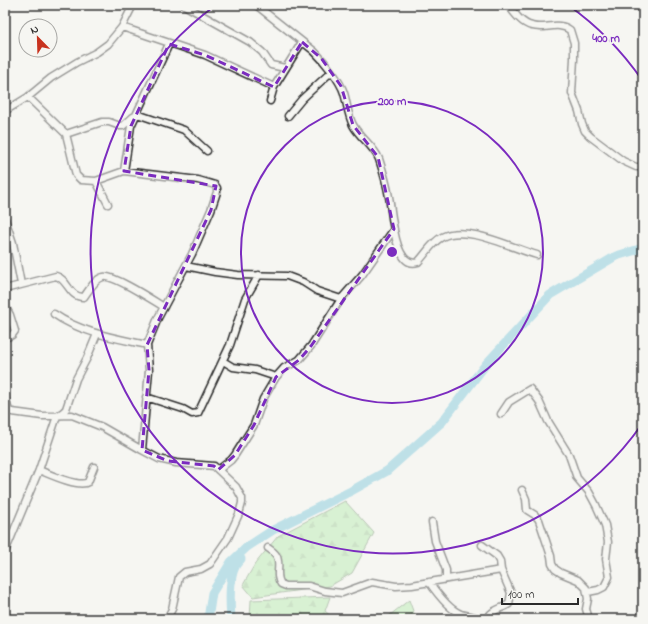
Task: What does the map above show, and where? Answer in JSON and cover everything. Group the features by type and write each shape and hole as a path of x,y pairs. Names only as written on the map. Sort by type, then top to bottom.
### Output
{"street":[{"path":"5,11 7,5"},
{"path":"5,111 28,97 51,78 108,44 122,27 133,5"},
{"path":"184,5 250,42 262,52 271,65 285,68"},
{"path":"256,5 321,58 343,90 353,125 378,157 389,196 397,243 404,258 414,263 422,258 441,238 452,234 468,234 490,238 537,255"},
{"path":"508,5 527,25 538,27 561,26 570,30 574,43 572,93 584,128 591,137 610,152 632,166 643,167"},
{"path":"122,27 205,55 274,87"},
{"path":"270,101 274,87 302,42"},
{"path":"124,171 130,126 138,112 169,44"},
{"path":"288,116 302,99 331,72"},
{"path":"28,97 66,134 78,178 87,182 96,181 124,171 198,180 215,185 216,188 217,192 211,210 186,266 164,307 147,345 149,370 142,450"},
{"path":"66,134 102,122 109,122 123,126 138,112"},
{"path":"138,112 184,130 207,151"},
{"path":"96,181 108,204"},
{"path":"5,219 13,243 21,284"},
{"path":"218,470 235,455 254,425 263,399 276,377 284,368 302,357 341,299 362,274 394,229"},
{"path":"186,266 215,272 259,276 278,275 294,278 317,291 341,299"},
{"path":"5,289 56,276 59,277 77,296 84,297 98,279 106,276 164,307"},
{"path":"146,397 183,409 192,414 198,413 230,345 244,299 259,276"},
{"path":"5,306 15,331 12,335 5,338"},
{"path":"54,314 96,334 147,345"},
{"path":"5,552 39,470 57,416 66,408 76,379 87,358 96,334"},
{"path":"223,361 233,367 255,370 276,377"},
{"path":"501,414 509,402 530,389 539,401 548,421 569,454 577,478 596,505 605,525 608,542 606,559 609,578 604,587 588,592"},
{"path":"5,397 7,411 36,416 72,415 96,424 159,458 168,461 214,466 236,487 242,498 242,504 240,514 228,538 210,564 185,572 179,577 172,610 167,619"},
{"path":"39,470 80,484 86,484 94,467"},
{"path":"522,490 526,499 527,510 535,515 539,520 551,556 552,564 561,573 578,580 588,592 586,609 589,619"},
{"path":"432,522 435,542 446,570 446,579"},
{"path":"482,545 497,556 500,561 501,570 511,593 509,604 492,612 488,619"},
{"path":"268,548 276,555 278,561 279,581 281,584 286,586 309,586 325,591 342,593 372,582 396,586 501,570"},
{"path":"429,582 444,601 456,612 474,616 479,619"}],"highlighted area":[{"path":"302,42 321,58 341,86 353,125 378,157 394,229 311,346 299,360 276,377 254,425 235,455 218,470 214,466 168,461 142,450 149,370 147,345 211,210 216,186 124,171 131,126 169,44 205,55 274,87"}],"green space":[{"path":"345,501 374,533 352,573 330,586 253,597 243,585 255,564 278,536"},
{"path":"330,597 325,611 334,619 250,619 251,600"},
{"path":"409,600 416,619 385,619"}],"waterway":[{"path":"208,619 212,593 231,562 247,547 273,530 351,491 387,471 442,422 486,364 550,295 616,256 643,248"},
{"path":"231,619 230,600 232,578 235,566 241,559"}]}
